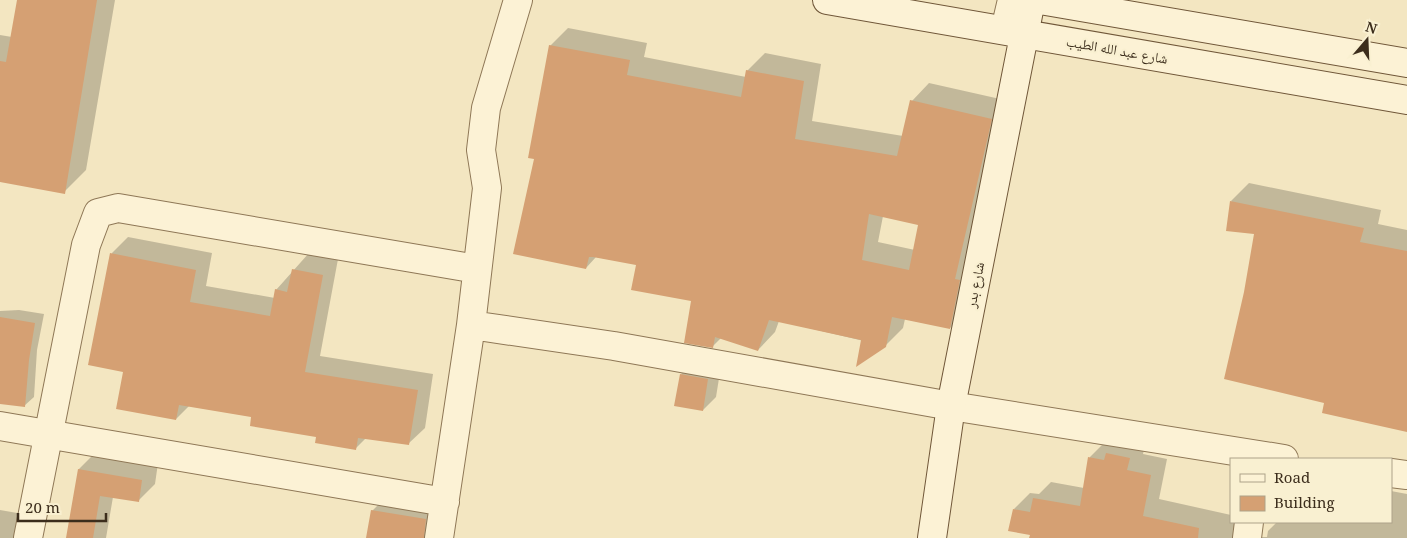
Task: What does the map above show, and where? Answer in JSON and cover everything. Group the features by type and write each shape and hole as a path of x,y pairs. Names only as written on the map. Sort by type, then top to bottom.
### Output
{"street":[{"path":"438,538 471,325 487,188 481,150 486,108 518,0"},
{"name":"شارع عبد الله الطيب","path":"827,0 1407,100"},
{"path":"1012,0 1014,32"},
{"path":"1014,32 1030,0"},
{"path":"1040,0 1407,63"},
{"name":"شارع بدر","path":"932,538 951,406 1014,32"},
{"path":"28,538 47,433 86,246 98,213 118,208 477,269"},
{"path":"471,325 614,346 951,406 1267,458"},
{"path":"0,426 445,502"},
{"path":"1392,473 1407,475"},
{"path":"1247,538 1249,523"}],"building":[{"path":"17,0 97,0 65,194 0,182 0,61 6,62"},
{"path":"549,45 630,60 627,75 741,97 746,70 804,81 795,139 897,156 910,100 992,119 955,279 960,280 950,329 892,317 886,347 856,367 861,340 769,320 758,351 715,337 713,348 684,343 691,301 631,290 636,265 589,257 586,269 513,254 534,159 528,158","holes":["869,214 918,225 909,270 862,260"]},
{"path":"1230,201 1364,228 1360,242 1407,251 1407,432 1322,413 1324,403 1224,379 1244,292 1254,234 1226,231"},
{"path":"110,253 196,270 190,302 270,316 275,289 287,292 292,269 323,275 305,372 418,390 409,445 358,438 356,450 315,443 316,437 250,426 251,417 179,405 176,420 116,409 123,372 88,365"},
{"path":"0,317 35,323 29,360 25,407 0,404"},
{"path":"680,374 708,379 703,411 674,406"},
{"path":"1106,453 1130,458 1127,470 1151,475 1143,516 1199,528 1198,538 1029,538 1030,535 1008,531 1013,509 1030,512 1033,498 1080,506 1088,457 1104,460"},
{"path":"78,469 142,480 139,502 100,496 93,538 66,538"},
{"path":"371,510 426,519 424,538 366,538"}]}
